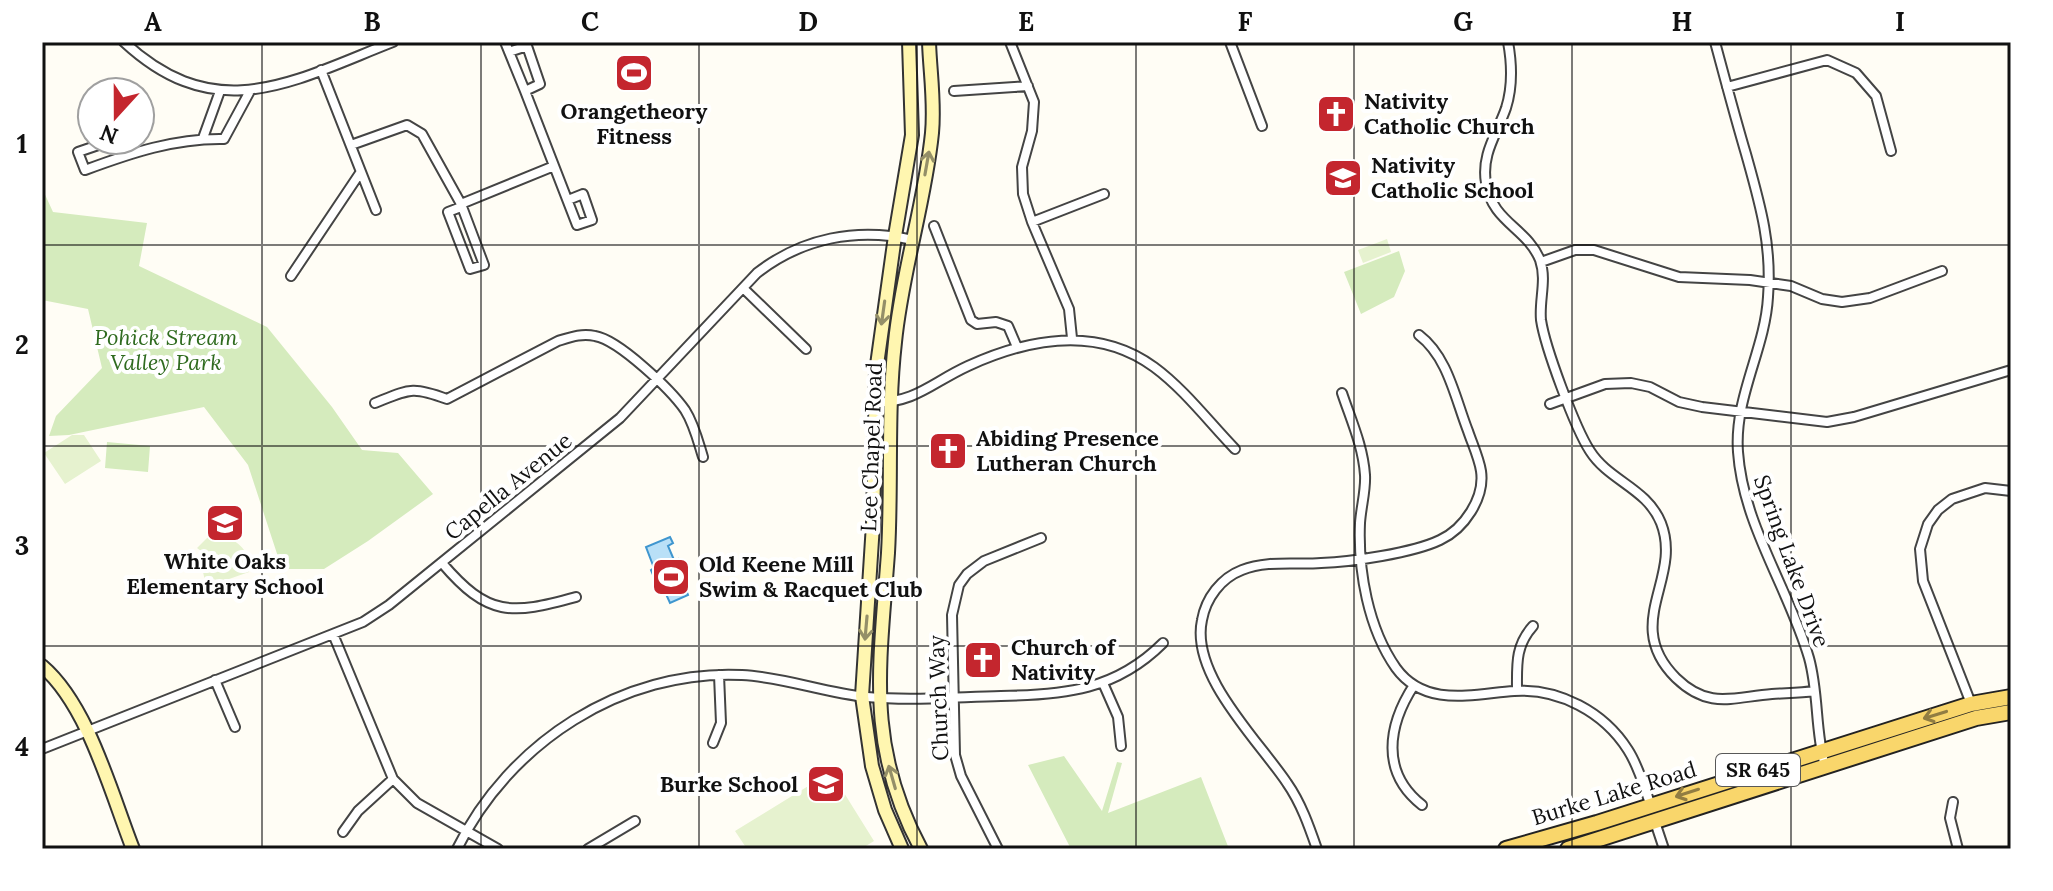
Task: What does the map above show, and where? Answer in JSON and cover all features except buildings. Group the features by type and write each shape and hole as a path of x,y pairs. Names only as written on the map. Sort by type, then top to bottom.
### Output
{"main road":[{"name":"Lee Chapel Road","path":"902,849 885,810 872,766 862,696 872,536 878,350 912,135 909,42"},
{"name":"Lee Chapel Road","path":"921,849 891,777 878,698 888,550 890,403 897,321 932,136 933,89 929,42"},
{"path":"42,666 72,701 86,729 133,849"},
{"name":"Burke Lake Road","path":"1568,849 1825,766 2011,697"},
{"name":"Burke Lake Road","path":"1506,849 1821,751 1974,711 2011,712"}],"street":[{"path":"124,42 145,61 168,74 220,91 250,91 283,84 393,42"},
{"path":"505,42 568,200"},
{"path":"1010,42 1034,102 1032,131 1022,167 1021,185 1032,222 1069,309 1072,338"},
{"path":"1230,42 1262,126"},
{"path":"1508,42 1511,71 1509,95 1487,152 1486,185 1498,214 1531,244 1541,262 1542,329 1567,398 1593,455 1608,471 1643,496 1662,524 1666,559 1654,603 1652,625 1657,650 1670,672 1693,691 1722,700 1814,691"},
{"name":"Spring Lake Drive","path":"1715,42 1765,225 1770,256 1763,329 1743,393 1738,450 1744,489 1808,656 1817,733 1825,766"},
{"path":"509,52 527,46 540,84 525,91"},
{"path":"1727,87 1827,60 1856,73 1876,96 1891,151"},
{"path":"321,70 376,210"},
{"path":"954,91 1028,86"},
{"path":"203,138 220,91"},
{"path":"156,146 203,138 224,139 250,91"},
{"path":"351,145 407,125 422,134 461,206 484,265 470,269 448,212 461,206 554,166"},
{"path":"80,156 85,170 122,156"},
{"path":"291,276 360,173"},
{"path":"1032,222 1104,194"},
{"path":"934,226 971,320 983,325 996,322 1008,326 1017,347"},
{"name":"Capella Avenue","path":"42,749 372,617 620,418 743,288 772,262 811,243 846,236 895,236 913,240"},
{"path":"1541,262 1575,250 1594,250 1679,277 1791,286 1822,299 1849,302 1870,298 1942,271"},
{"path":"743,288 806,349"},
{"path":"375,403 406,391 421,390 447,399 558,341 577,334 596,336 612,342 656,380 685,411 703,457"},
{"path":"1317,849 1299,802 1235,717 1215,681 1202,645 1201,622 1208,601 1222,582 1240,570 1263,564 1360,559 1439,541 1456,531 1470,514 1479,493 1481,472 1475,450 1438,354 1419,335"},
{"path":"874,403 911,399 951,374 1017,347 1072,338 1119,349 1152,365 1235,449"},
{"path":"1550,404 1605,384 1631,383 1650,387 1686,404 1812,422 1841,421 2011,370"},
{"path":"1342,393 1360,443 1365,477 1360,559 1373,622 1395,667 1414,685 1440,695 1457,697 1533,692 1564,699 1585,709 1606,724 1633,760 1664,849"},
{"path":"1974,711 1923,581 1920,549 1928,524 1938,510 1952,499 1985,488 2011,491"},
{"name":"Church Way","path":"998,849 957,764 952,615 959,585 967,574 984,561 1041,538"},
{"path":"442,563 470,593 509,609 534,609 576,597"},
{"path":"1517,691 1518,650 1522,639 1533,626"},
{"path":"333,634 393,779 417,803 498,849"},
{"path":"457,849 483,803 509,771 539,743 609,701 645,688 685,678 719,675 769,677 878,698 1050,696 1103,683 1133,668 1163,643"},
{"path":"713,743 721,723 719,675"},
{"path":"215,680 235,727"},
{"path":"1103,683 1118,717 1121,746"},
{"path":"1414,685 1395,721 1392,744 1403,785 1422,805"},
{"path":"343,832 358,811 393,779"},
{"path":"1953,802 1950,818 1958,849"},
{"path":"588,849 635,821"}],"green space":[{"name":"Pohick Stream Valley Park","path":"42,188 53,212 147,223 139,266 267,327 332,407 362,450 398,453 433,494 324,569 282,569 248,465 204,407 69,435 49,436 56,416 102,368 88,309 42,300"},
{"path":"1387,239 1391,252 1363,263 1358,250"},
{"path":"1399,251 1405,271 1394,297 1361,314 1344,272"},
{"path":"72,435 84,435 101,461 65,484 44,453"},
{"path":"107,442 150,446 148,472 105,468"},
{"path":"218,535 242,547 248,558 249,572 212,585 205,581 201,551 197,548 208,537"},
{"path":"1064,756 1102,811 1117,762 1122,763 1108,813 1201,777 1229,849 1071,849 1028,765"},
{"path":"831,772 874,841 861,849 747,849 735,831"}],"water":[{"path":"670,537 673,543 668,546 684,572 680,574 688,595 670,603 651,570 654,568 646,547"}],"place":[{"name":"Orangetheory Fitness","path":"634,73"},
{"name":"Nativity Catholic Church","path":"1336,114"},
{"name":"Nativity Catholic School","path":"1343,178"},
{"name":"Abiding Presence Lutheran Church","path":"948,451"},
{"name":"White Oaks Elementary School","path":"225,523"},
{"name":"Old Keene Mill Swim & Racquet Club","path":"671,577"},
{"name":"Church of Nativity","path":"983,660"},
{"name":"Burke School","path":"826,784"}]}
